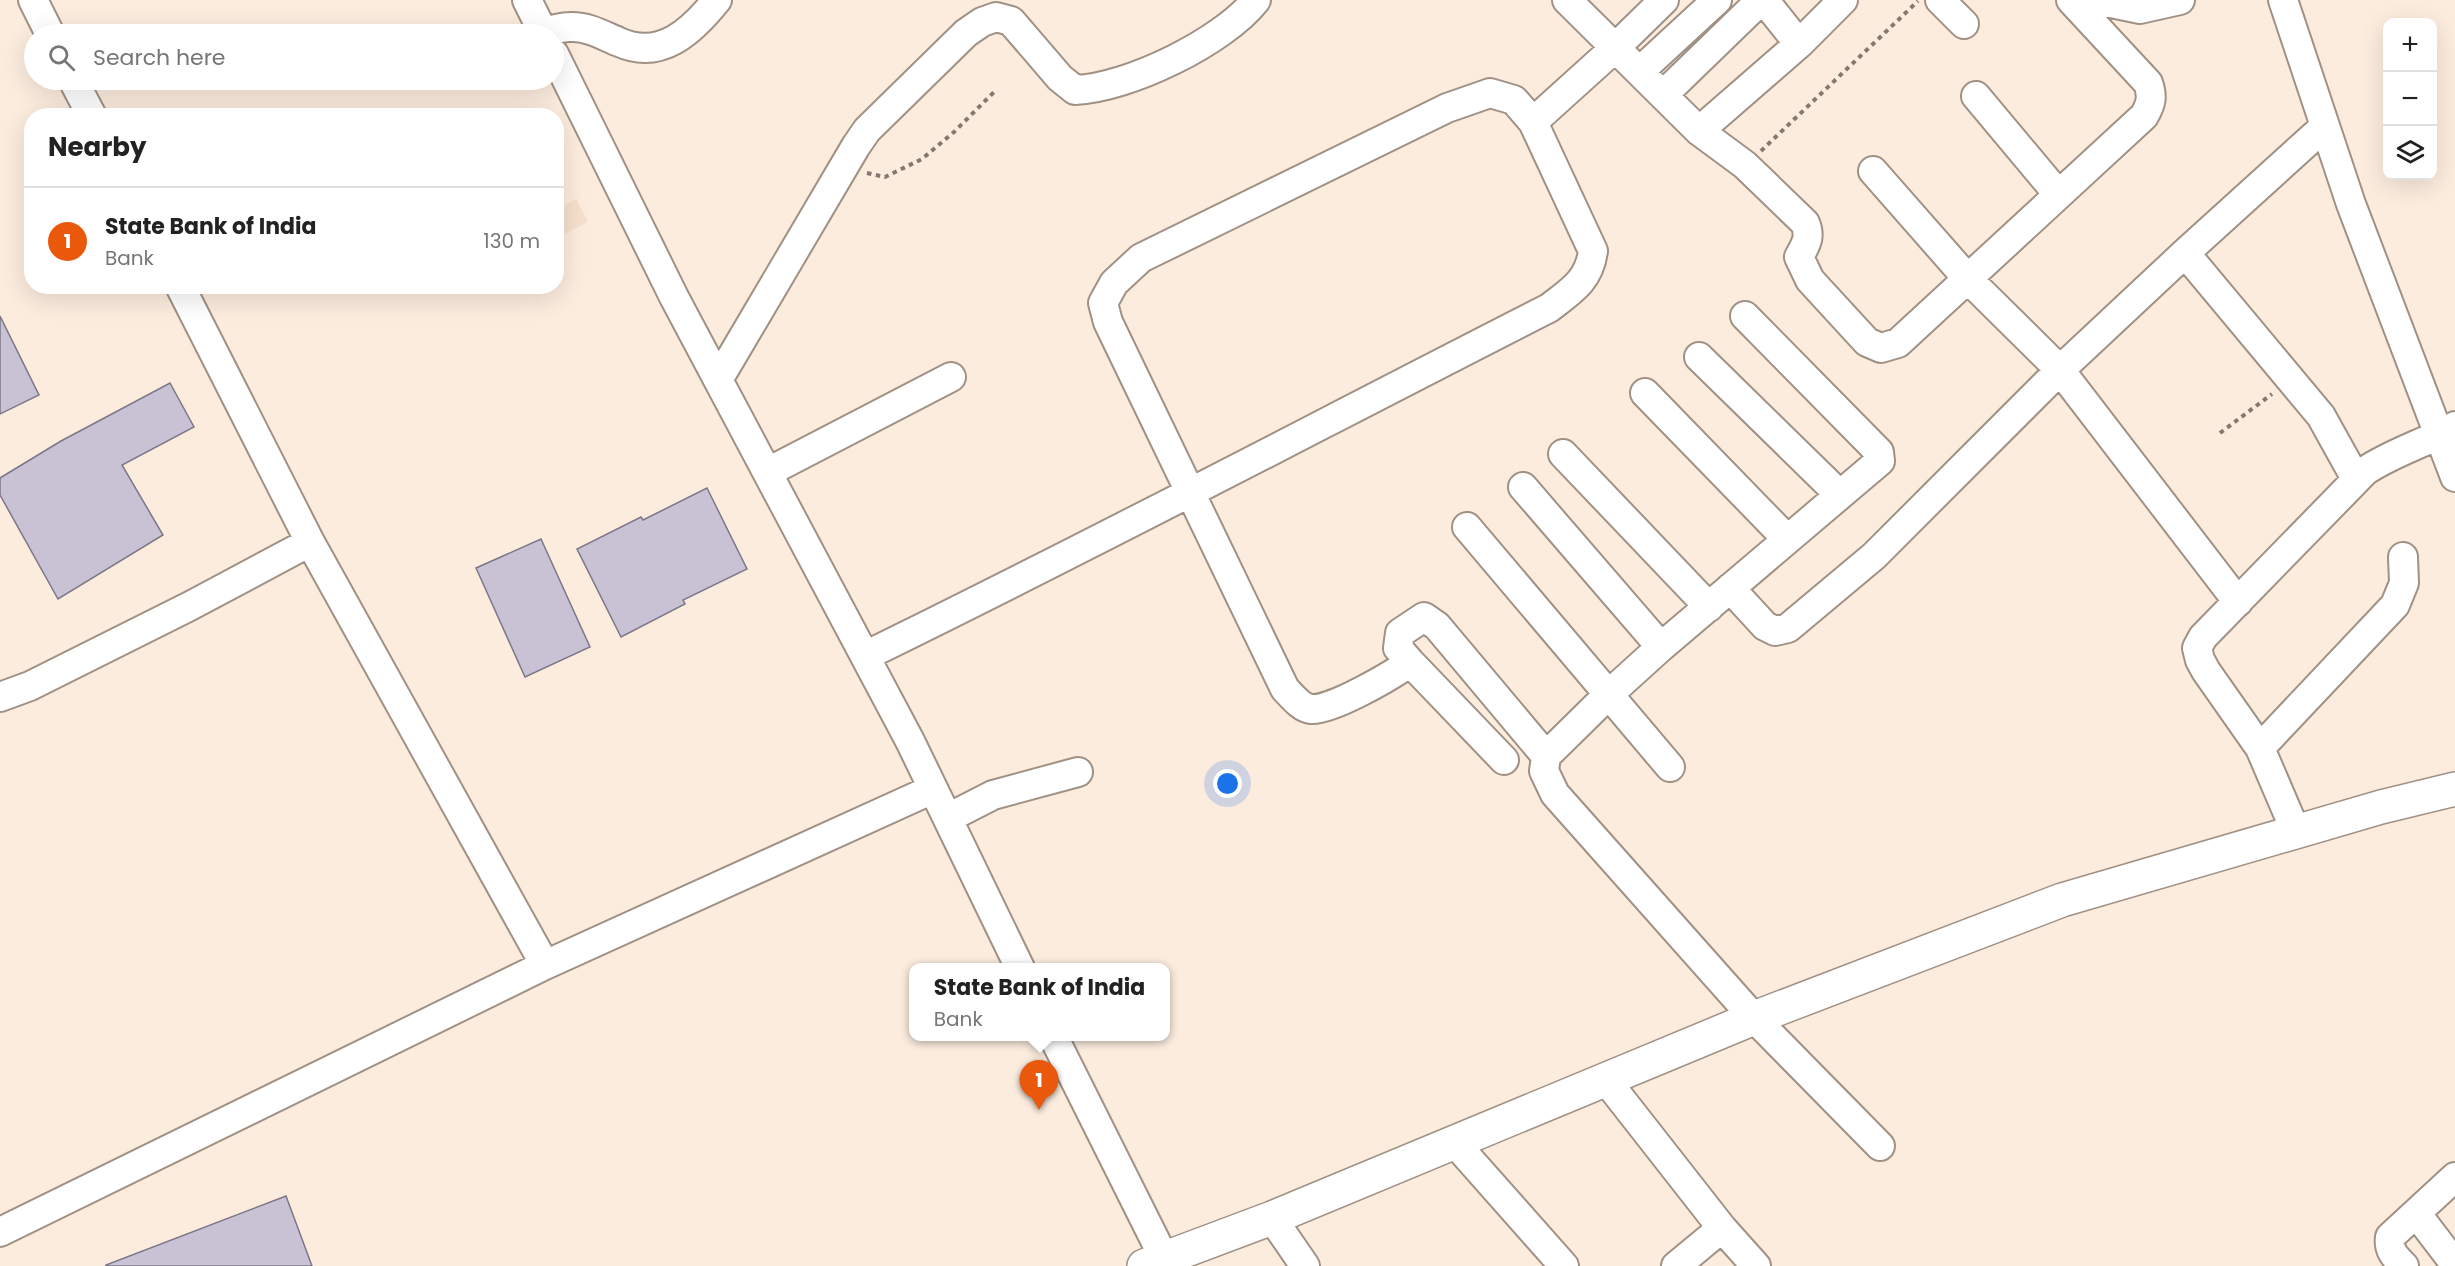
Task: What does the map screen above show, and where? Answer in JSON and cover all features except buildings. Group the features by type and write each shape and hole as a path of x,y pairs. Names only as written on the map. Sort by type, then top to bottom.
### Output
{"main road":[{"path":"1154,1262 1272,1218 1754,1018 2062,900 2296,832 2455,789"}],"street":[{"path":"33,0 45,24"},
{"path":"527,0 539,24"},
{"path":"564,31 572,27 594,31 635,49 649,49 673,41 695,26 717,0"},
{"path":"718,380 842,168 867,130 966,33 982,22 996,17 1011,21 1068,84 1075,90 1091,90 1132,78 1187,53 1244,15 1256,0"},
{"path":"1567,0 1699,131 1745,165 1805,223 1809,231 1809,238 1799,257 1810,280 1866,342 1881,348 1898,343 2144,116 2152,94 2148,83 2071,0"},
{"path":"1533,122 1664,0"},
{"path":"1640,72 1717,0"},
{"path":"1663,95 1762,0 1799,44"},
{"path":"1699,131 1799,44 1843,0"},
{"path":"1940,0 1964,24"},
{"path":"2097,0 2140,9 2180,0"},
{"path":"2283,0 2355,215 2447,431 2455,477"},
{"path":"564,74 674,297 865,656 948,818 1018,963"},
{"path":"79,90 88,108"},
{"path":"865,656 1053,564 1190,491 1549,308 1578,285 1591,268 1593,251 1533,122 1514,100 1490,93 1447,108 1141,258 1114,283 1102,303 1108,322 1190,491 1285,689 1296,701 1310,709 1328,707 1395,674 1410,662"},
{"path":"1976,96 2058,194"},
{"path":"1730,588 1765,626 1775,631 1788,628 1874,556 2060,370 2324,127"},
{"path":"1873,171 1967,279 2060,370 2238,602"},
{"path":"2185,253 2321,416 2356,479"},
{"path":"184,294 310,542 545,965"},
{"path":"1745,316 1879,452 1880,461 1786,538 1608,694 1546,756 1544,771 1556,794 1754,1018 1880,1146"},
{"path":"1699,357 1839,494"},
{"path":"768,472 951,377"},
{"path":"1645,393 1786,538"},
{"path":"2296,832 2260,748 2206,671 2197,648 2203,637 2356,479 2379,462 2447,431"},
{"path":"1563,454 1709,607"},
{"path":"1523,487 1661,647"},
{"path":"1467,527 1670,766"},
{"path":"0,697 30,686 180,611 310,542"},
{"path":"2260,748 2395,605 2404,583 2403,557"},
{"path":"1504,760 1398,648 1400,633 1419,618 1430,619 1546,756"},
{"path":"948,818 993,795 1078,772"},
{"path":"0,1232 545,965 933,789"},
{"path":"1055,1041 1154,1262"},
{"path":"1606,1080 1722,1228 1756,1266"},
{"path":"1455,1143 1564,1266"},
{"path":"2403,1266 2392,1255 2390,1237 2455,1177"},
{"path":"2416,1213 2453,1263"},
{"path":"1272,1218 1305,1266"},
{"path":"1676,1266 1722,1228"}],"path":[{"path":"1745,165 1919,0"},
{"path":"842,168 885,177 922,159 954,132 994,92"},
{"path":"2220,433 2291,380"}],"shaded area":[{"path":"576,199 588,222 564,234 564,205"}],"place":[{"name":"State Bank of India","path":"1039,1110"}]}
